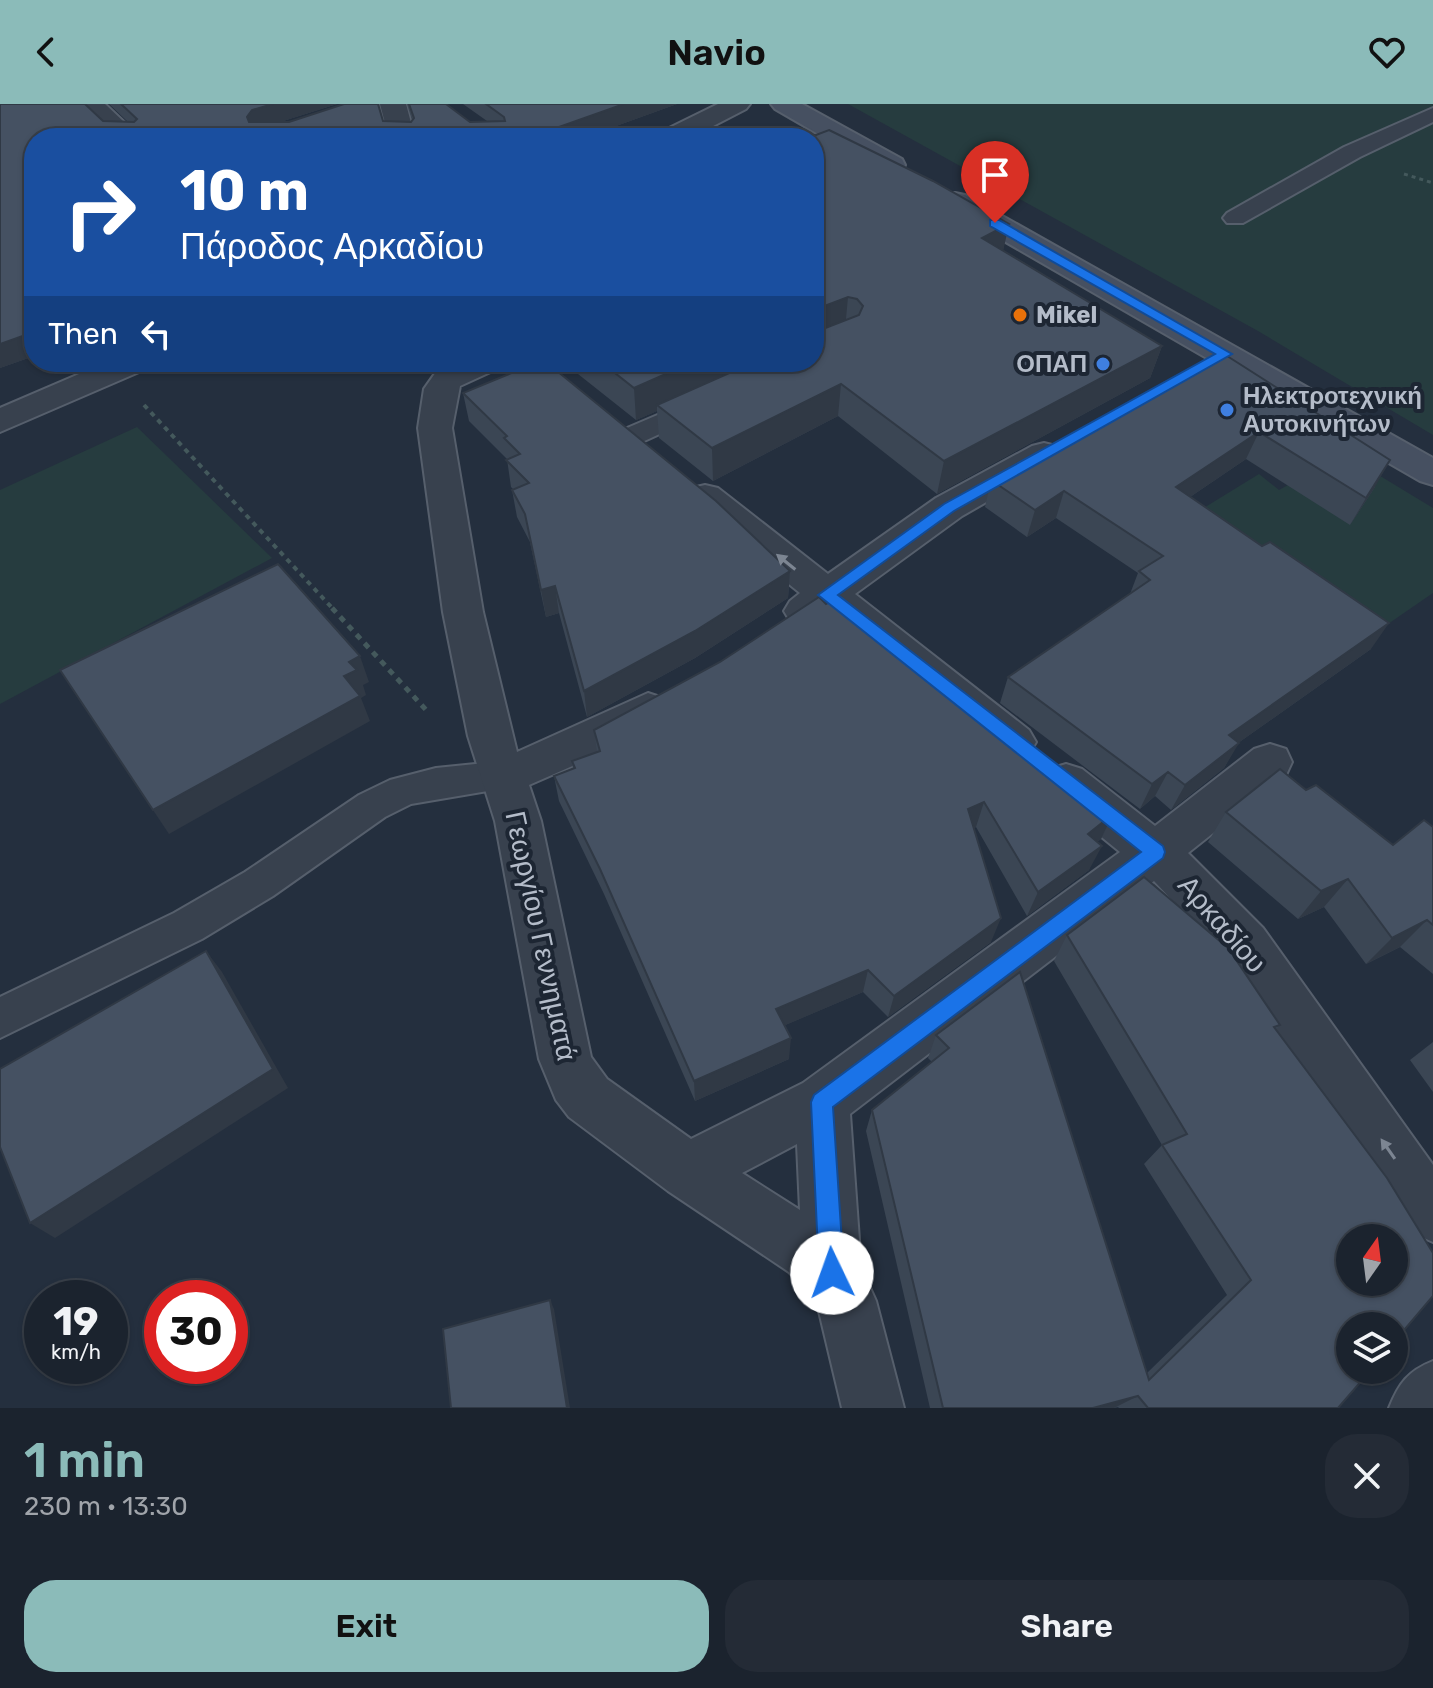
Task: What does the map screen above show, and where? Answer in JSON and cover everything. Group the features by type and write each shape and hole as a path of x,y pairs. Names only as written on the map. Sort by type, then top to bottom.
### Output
{"main road":[{"path":"784,104 816,128"},
{"path":"829,138 1225,354 1433,473"}],"street":[{"path":"90,104 117,128"},
{"path":"393,104 399,128"},
{"path":"690,128 737,104"},
{"path":"1183,377 1225,354"},
{"path":"0,421 110,372"},
{"name":"Γεωργίου Γεννηματά","path":"463,372 448,379 441,389 435,428 463,612 490,736 518,821 565,1059 575,1082 588,1098 688,1171 800,1244 832,1273 846,1301 873,1408"},
{"name":"Αρκαδίου","path":"619,427 826,595 1156,852 1213,906 1246,944 1433,1213"},
{"path":"774,632 949,507 1072,438"},
{"path":"505,776 594,738 680,691"},
{"path":"688,1171 822,1102 1156,852 1270,762"},
{"path":"822,1102 832,1273"},
{"path":"1420,1408 1433,1392"}],"lane":[{"path":"1235,218 1352,152 1433,114"},
{"path":"619,427 727,393"},
{"path":"0,1018 188,926 259,884 372,806 403,791 436,783 505,776"}],"path":[{"path":"128,372 382,663"}],"green space":[{"path":"848,104 1433,104 1433,435 1258,331"},
{"path":"137,427 272,558 0,704 0,490"},
{"path":"1344,454 1433,508 1433,593 1372,635 1189,517 1259,474 1279,490"}],"building":[{"path":"0,104 85,104 103,121 134,122 137,119 121,104 273,104 252,110 247,117 249,122 289,122 344,104 378,104 383,121 411,122 414,118 409,104 446,104 470,122 505,121 486,104 624,104 556,128 24,128 24,336 0,344"},
{"path":"829,130 933,181 1009,224 982,238 1162,346 944,461 841,384 712,448 657,405 731,372 824,372 824,329 859,315 863,306 857,299 848,297 824,306 824,132"},
{"path":"1224,354 1390,460 1366,498 1259,432 1176,487 1262,546 1270,542 1389,623 1229,735 1239,743 1185,785 1168,772 1152,784 1008,677 1150,580 1139,571 1163,556 1064,491 1035,510 991,480 1190,369"},
{"path":"514,372 558,372 716,501 790,571 695,631 584,691 555,586 541,590 525,514 512,490 529,483 506,460 520,454 504,438 507,436 463,393"},
{"path":"614,372 670,372 634,388"},
{"path":"278,564 360,656 349,662 357,670 344,676 360,696 153,810 60,670"},
{"path":"819,597 826,604 834,599 964,706 970,702 1113,814 1088,834 1102,846 1038,892 984,802 968,809 1001,918 894,996 868,970 776,1009 791,1038 694,1081 600,869 554,776 575,768 572,761 600,751 594,730 720,662"},
{"path":"1280,769 1306,790 1316,785 1393,845 1424,820 1433,827 1433,925 1427,920 1392,938 1348,879 1321,891 1226,812"},
{"path":"1144,877 1228,948 1280,1025 1274,1027 1387,1178 1433,1253 1433,1296 1408,1325 1408,1312 1336,1312 1336,1384 1359,1384 1338,1408 1148,1408 1138,1396 1093,1408 943,1408 872,1110 949,1048 936,1035 1020,972 1149,1380 1251,1280 1162,1145 1187,1134 1067,935"},
{"path":"206,951 273,1069 30,1223 0,1147 0,1069"},
{"path":"550,1300 567,1408 451,1408 443,1329"}],"place":[{"name":"Mikel","path":"1020,315"},
{"name":"ΟΠΑΠ","path":"1103,364"},
{"name":"Ηλεκτροτεχνική Αυτοκινήτων","path":"1227,410"}],"route":[{"path":"832,1273 822,1102 1156,852 826,595 949,507 1225,354 995,223"}]}
